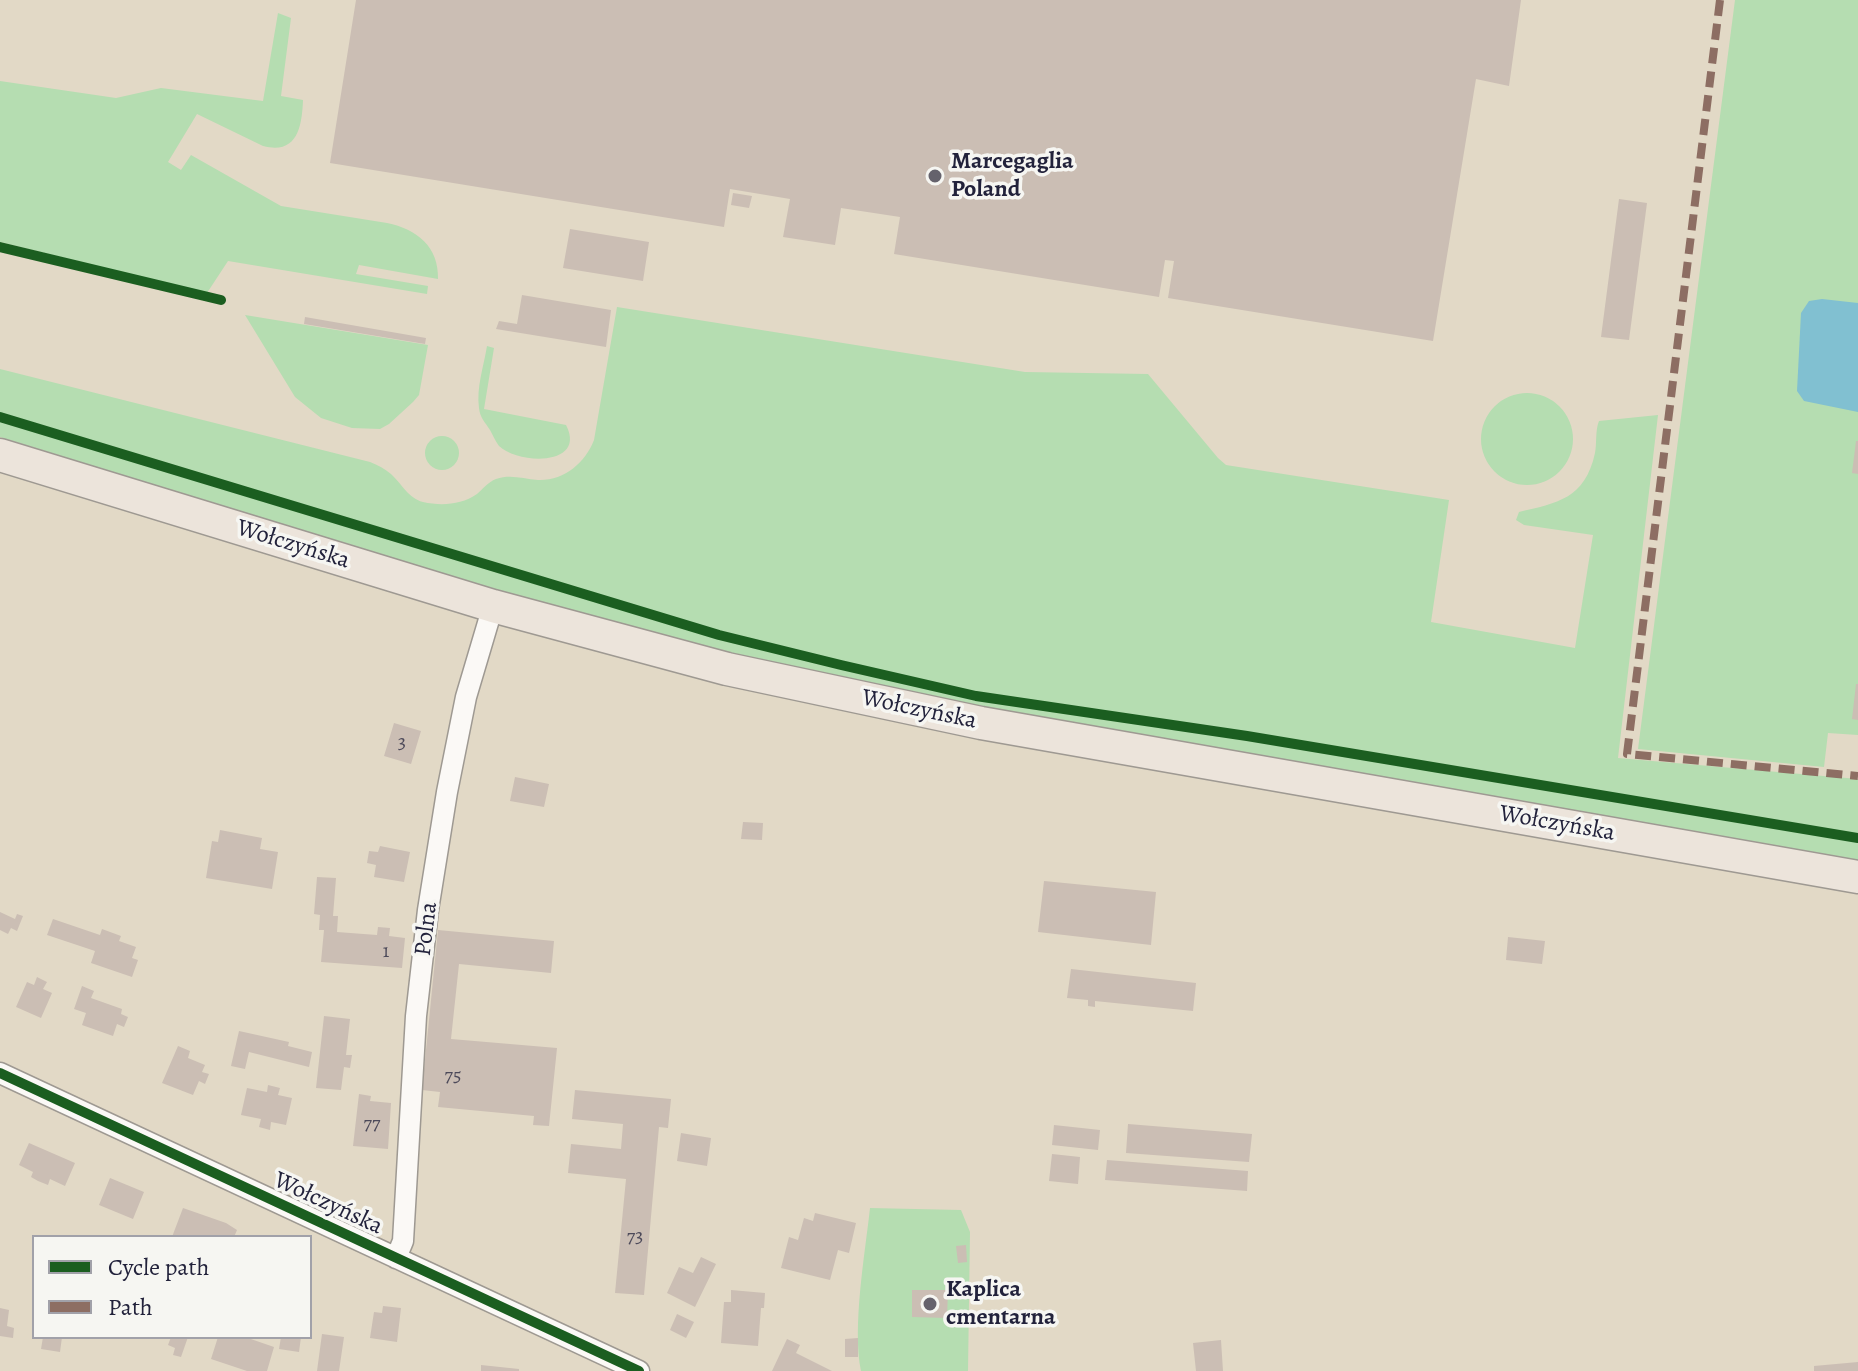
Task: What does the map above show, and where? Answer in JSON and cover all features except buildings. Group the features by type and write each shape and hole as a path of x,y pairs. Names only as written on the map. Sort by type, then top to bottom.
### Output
{"main road":[{"name":"Wołczyńska","path":"0,455 493,606 727,669 981,723 1858,877"}],"street":[{"name":"Polna","path":"396,1258 403,1241 416,1016 428,910 466,697 493,606"},
{"name":"Wołczyńska","path":"0,1073 639,1371"}],"green space":[{"path":"1735,0 1858,0 1858,735 1828,733 1824,767 1638,749"},
{"path":"278,13 291,18 281,96 303,100 299,129 290,143 274,148 263,146 197,114 168,162 181,170 191,155 281,206 387,223 408,230 430,249 435,258 438,279 359,265 356,274 428,286 427,294 228,261 207,293 0,242 0,81 116,98 161,88 263,101"},
{"path":"617,307 1025,372 1148,374 1226,465 1449,500 1431,622 1575,648 1593,535 1524,525 1516,520 1519,512 1557,502 1577,490 1595,453 1599,421 1658,415 1618,758 1858,779 1858,862 980,712 646,638 0,437 0,369 370,462 391,474 418,500 451,504 471,498 496,479 548,480 565,474 585,456 594,440"},
{"path":"245,315 428,345 419,395 380,429 352,428 321,418 295,397"},
{"path":"487,346 494,348 484,409 566,425 570,438 567,448 559,455 535,459 508,452 499,446 482,417 478,400"},
{"path":"1518,393 1536,393 1553,400 1566,413 1573,439 1566,465 1553,478 1536,485 1518,485 1501,478 1488,465 1481,448 1481,430 1488,413 1501,400"},
{"path":"442,436 454,441 459,453 454,465 442,470 430,465 425,453 430,441"},
{"path":"870,1208 961,1210 970,1232 968,1371 861,1371 859,1312"}],"water":[{"path":"1822,299 1858,303 1858,412 1804,401 1797,391 1801,313 1809,301"}],"marked path":[{"path":"1720,0 1627,754 1858,776"}],"cycle path":[{"path":"0,247 221,300"},
{"path":"0,417 719,635 976,696 1247,736 1858,838"},
{"path":"0,1073 639,1371"}],"place":[{"name":"Marcegaglia Poland","path":"935,176"},
{"name":"Kaplica cmentarna","path":"930,1304"}]}
